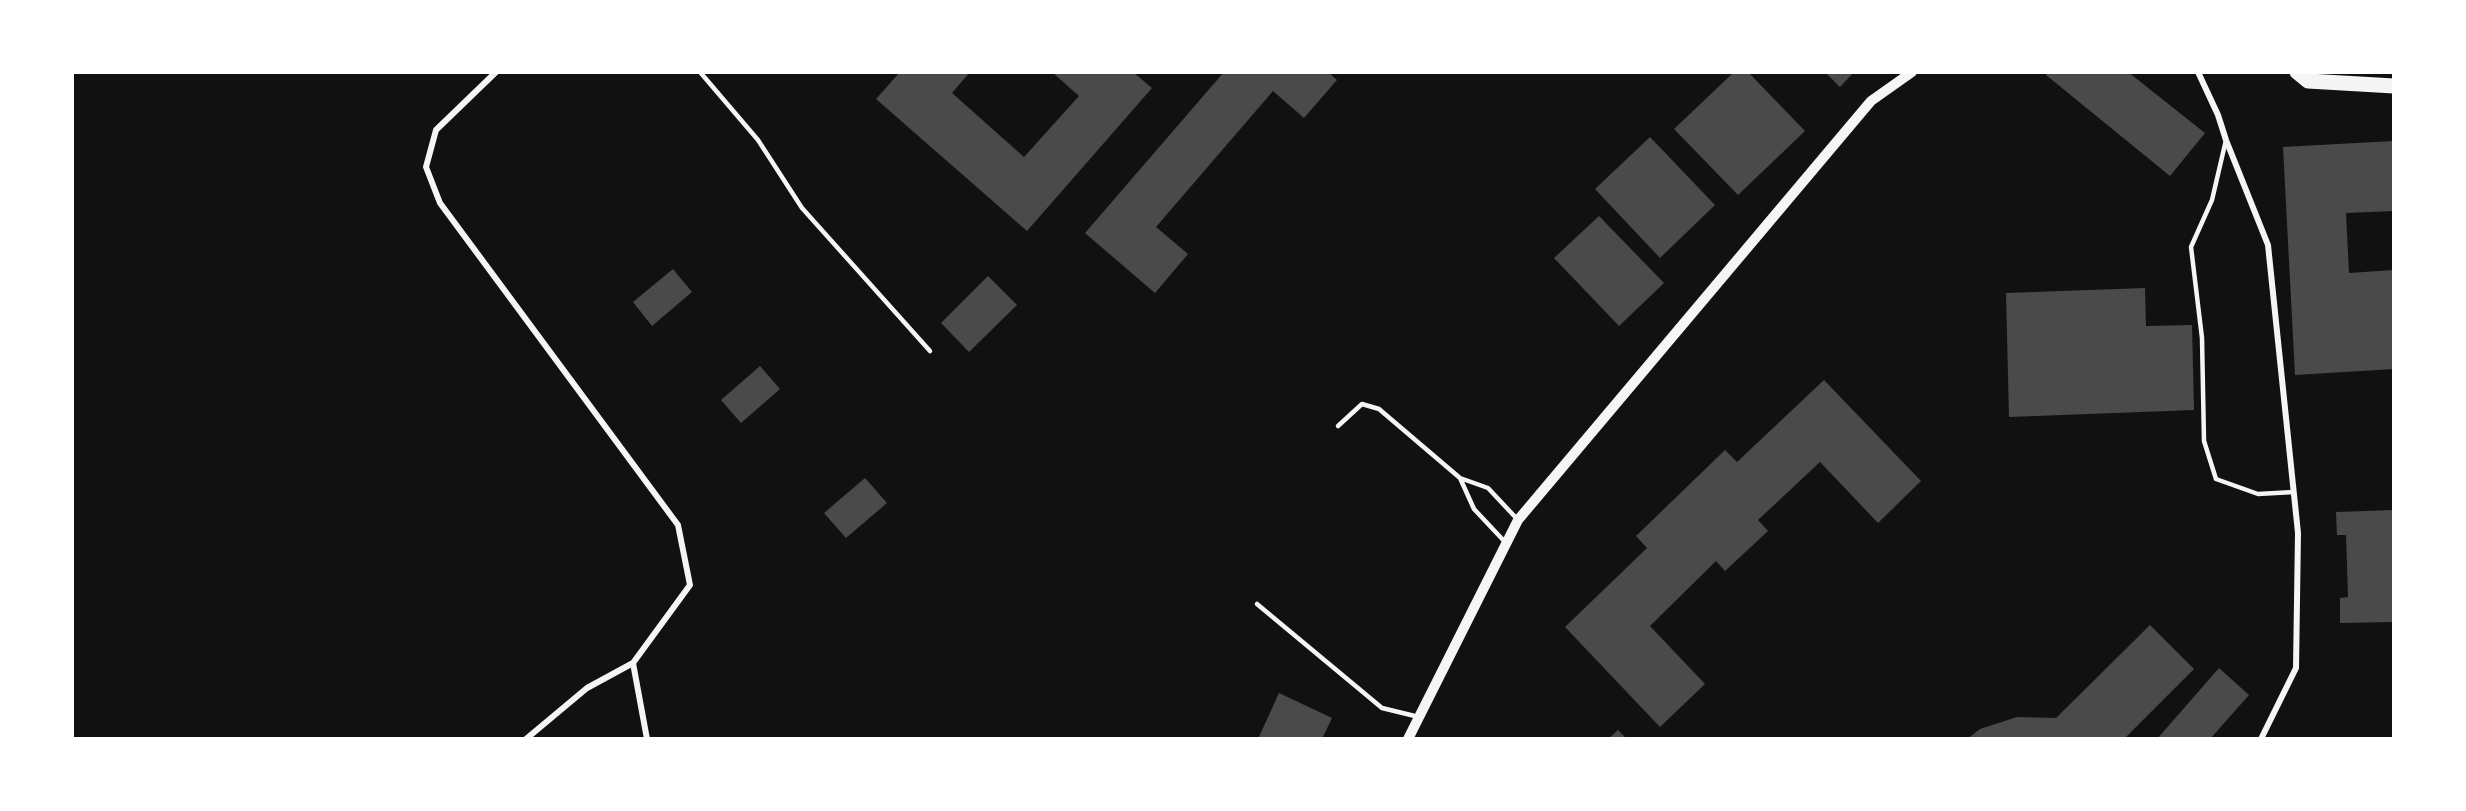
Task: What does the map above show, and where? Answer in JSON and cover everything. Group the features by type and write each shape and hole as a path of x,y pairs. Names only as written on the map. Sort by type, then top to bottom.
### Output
{"main road":[{"path":"2297,72 2308,81 2394,86"}],"street":[{"path":"496,72 436,130 426,167 440,203 678,525 690,585 633,663 587,688 526,739"},
{"path":"1408,739 1518,520 1871,101 1912,72"},
{"path":"2198,72 2218,115 2268,245 2298,533 2296,668 2261,739"},
{"path":"633,663 647,739"}],"lane":[{"path":"700,72 758,140 802,208 930,351"},
{"path":"2226,140 2212,200 2191,248 2202,338 2204,441 2216,479 2258,494 2294,492"},
{"path":"1338,426 1362,405 1379,409 1460,477 1488,488 1518,520"},
{"path":"1460,477 1474,509 1507,544"},
{"path":"1257,604 1382,708 1419,717"}],"building":[{"path":"900,72 970,72 952,93 1024,157 1079,96 1052,72 1133,72 1152,88 1027,231 876,99"},
{"path":"1224,72 1328,72 1337,80 1304,118 1273,91 1156,227 1188,254 1155,293 1085,233"},
{"path":"1734,72 1748,72 1805,131 1738,195 1674,129"},
{"path":"1825,72 1854,72 1840,87"},
{"path":"2048,72 2128,72 2205,133 2170,176 2046,75"},
{"path":"1650,137 1715,205 1660,258 1595,189"},
{"path":"2393,141 2394,211 2346,213 2349,273 2394,270 2394,369 2295,375 2283,147"},
{"path":"1599,216 1664,283 1619,326 1554,258"},
{"path":"673,269 692,292 652,326 633,302"},
{"path":"988,276 1017,305 969,352 941,323"},
{"path":"2145,288 2146,326 2192,325 2194,410 2009,417 2006,293"},
{"path":"760,366 780,389 741,423 721,400"},
{"path":"1824,380 1921,481 1878,523 1820,462 1758,520 1768,531 1725,571 1716,561 1650,626 1705,684 1660,727 1565,627 1647,548 1636,536 1725,450 1737,462"},
{"path":"865,478 887,503 846,538 824,513"},
{"path":"2394,510 2394,622 2340,623 2340,598 2348,597 2346,535 2337,535 2336,512"},
{"path":"2150,625 2194,669 2124,739 1967,739 1980,729 2017,717 2056,718"},
{"path":"2219,668 2249,695 2210,739 2157,739"},
{"path":"1279,693 1332,718 1322,739 1258,739"},
{"path":"1618,730 1627,739 1608,739"}]}
